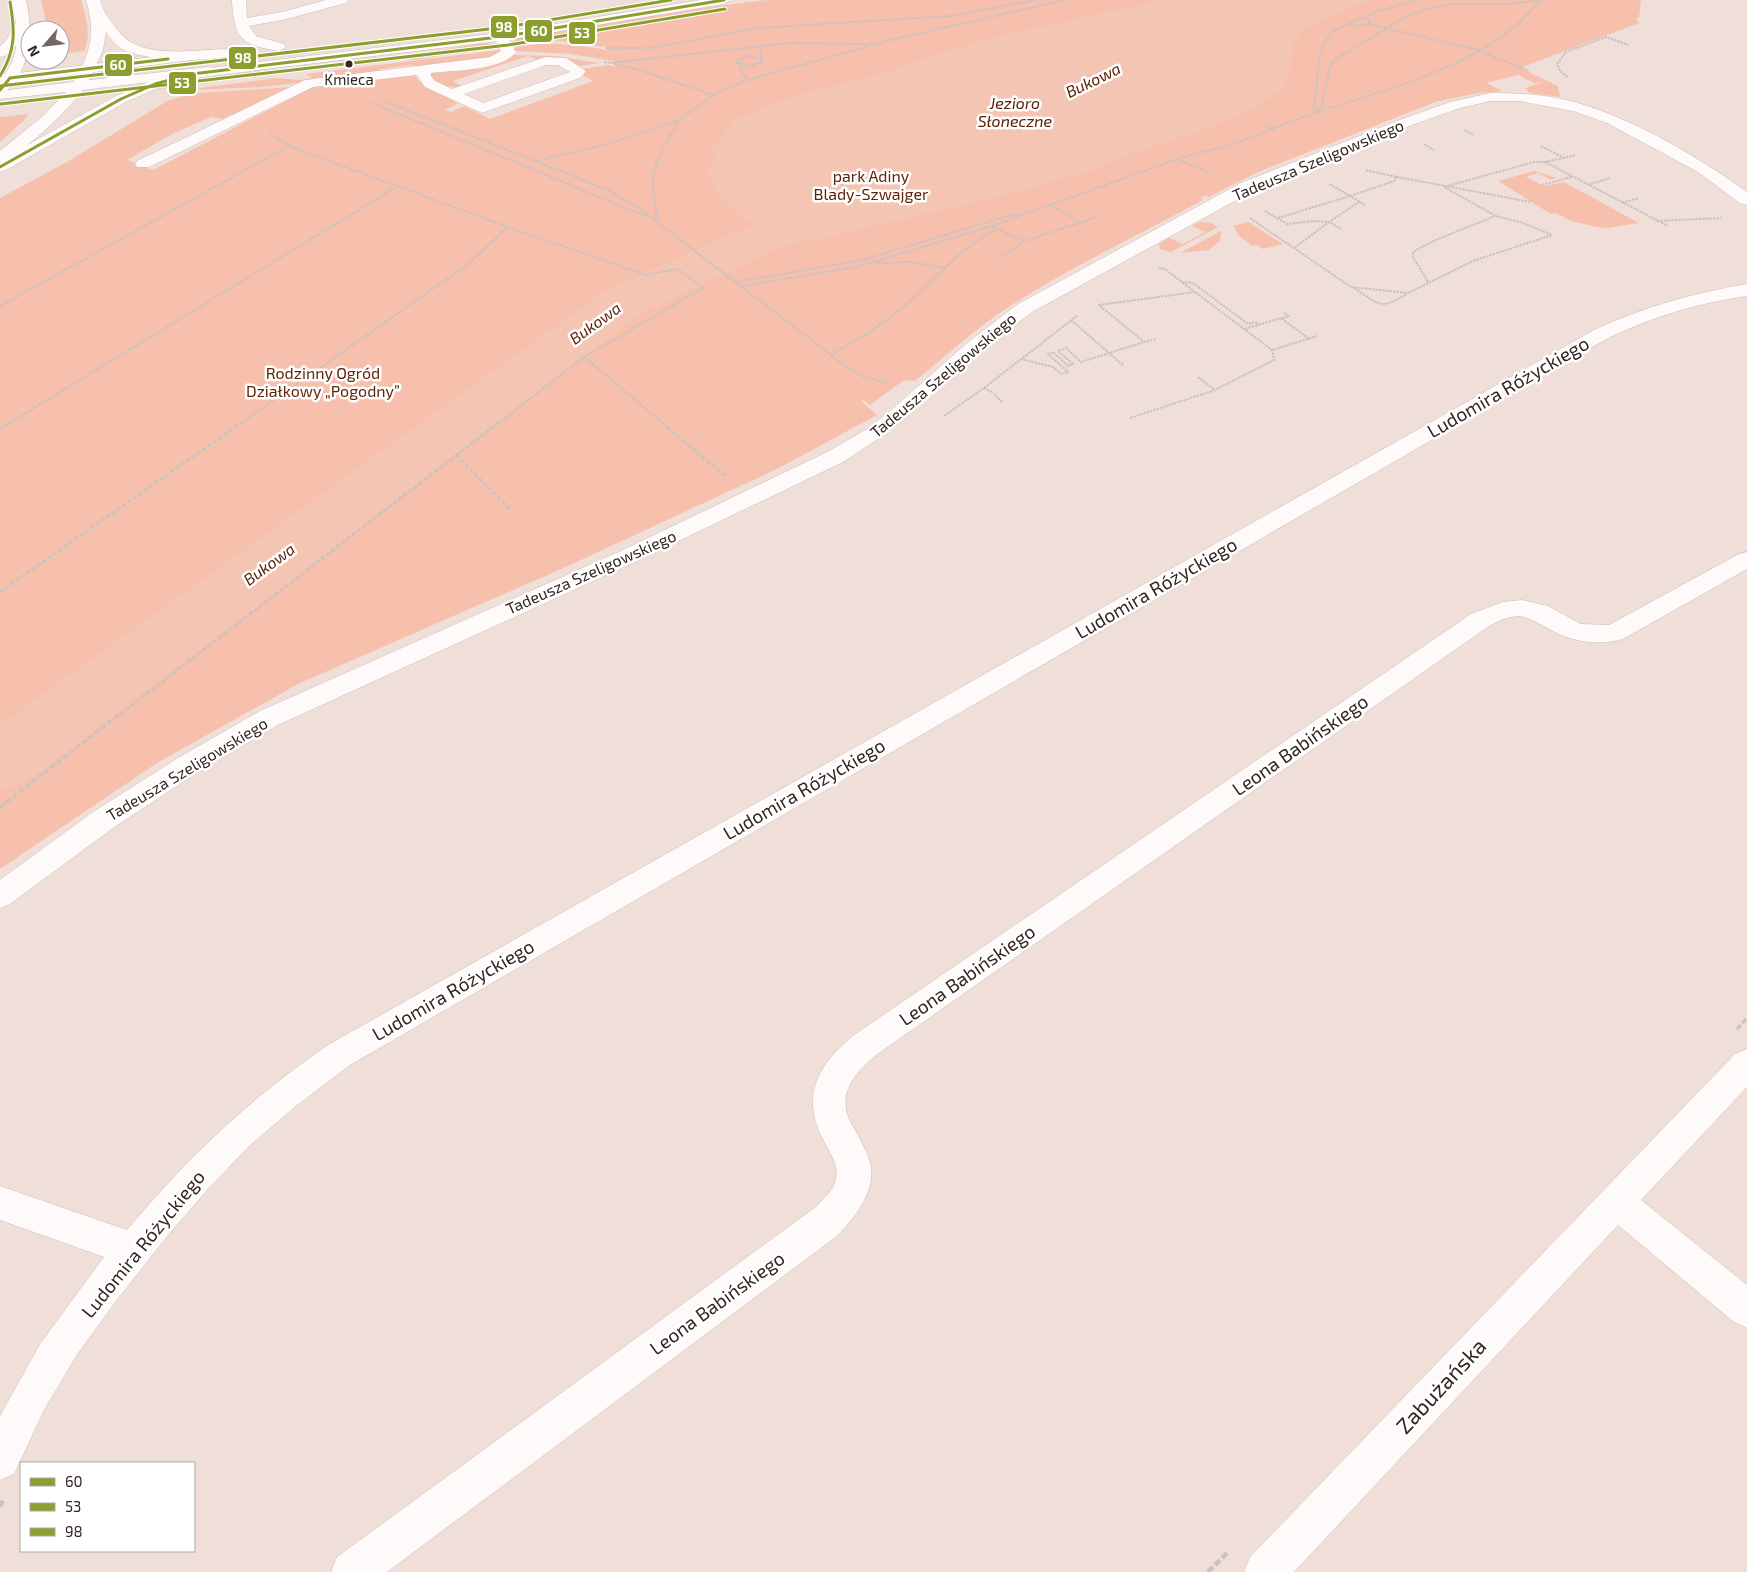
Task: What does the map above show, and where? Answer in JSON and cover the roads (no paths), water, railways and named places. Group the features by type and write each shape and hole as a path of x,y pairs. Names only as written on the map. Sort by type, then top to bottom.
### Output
{"street":[{"path":"19,0 22,20"},
{"path":"239,0 240,22 243,33 250,39 279,47"},
{"path":"240,22 283,16 341,0"},
{"path":"5,78 698,0"},
{"path":"0,95 500,36 724,0"},
{"path":"94,6 120,40 138,50 172,54 225,53"},
{"path":"0,158 50,118 77,86 89,68 96,53 99,37 99,24 94,6"},
{"path":"0,53 10,45 20,28"},
{"path":"143,164 310,83 494,61 509,52 500,36"},
{"path":"0,90 5,78 20,58"},
{"path":"424,69 424,77 430,84 451,94 482,108 575,75 579,71 560,61 545,61 451,94"},
{"path":"0,168 129,95 164,81 208,71"},
{"name":"Tadeusza Szeligowskiego","path":"0,896 103,820 223,743 313,697 631,555 835,457 874,433 896,416 924,389 981,341 1025,308 1092,270 1264,179 1406,122 1467,102 1500,96 1533,98 1560,103 1596,113 1612,120 1704,169 1747,200"},
{"name":"Ludomira Różyckiego","path":"0,1460 16,1425 43,1375 133,1250 186,1188 250,1124 339,1055 1601,334 1674,305 1747,290"},
{"name":"Leona Babińskiego","path":"352,1572 816,1230 840,1209 851,1187 854,1169 848,1149 836,1131 828,1108 829,1091 840,1067 865,1045 1480,620 1504,610 1529,609 1541,613 1568,628 1599,635 1614,633 1747,559"},
{"name":"Zabużańska","path":"1265,1572 1747,1064"},
{"path":"1616,1201 1747,1308"},
{"path":"0,1203 133,1250"}],"water":[{"name":"Jezioro Słoneczne","path":"1160,0 1374,0 1346,9 1304,28 1293,43 1288,80 1282,88 1259,106 1215,126 1135,152 1091,171 1009,194 828,238 776,246 761,244 736,253 728,249 741,242 752,224 721,199 706,171 714,159 713,148 736,119 798,94 886,73 992,38"}],"waterway":[{"name":"Bukowa","path":"0,763 624,301 826,209"}],"place":[{"name":"Kmieca","path":"349,64"}],"park label":[{"name":"park Adiny Blady-Szwajger","path":"871,185"},
{"name":"Rodzinny Ogród Działkowy „Pogodny”","path":"323,382"}]}
